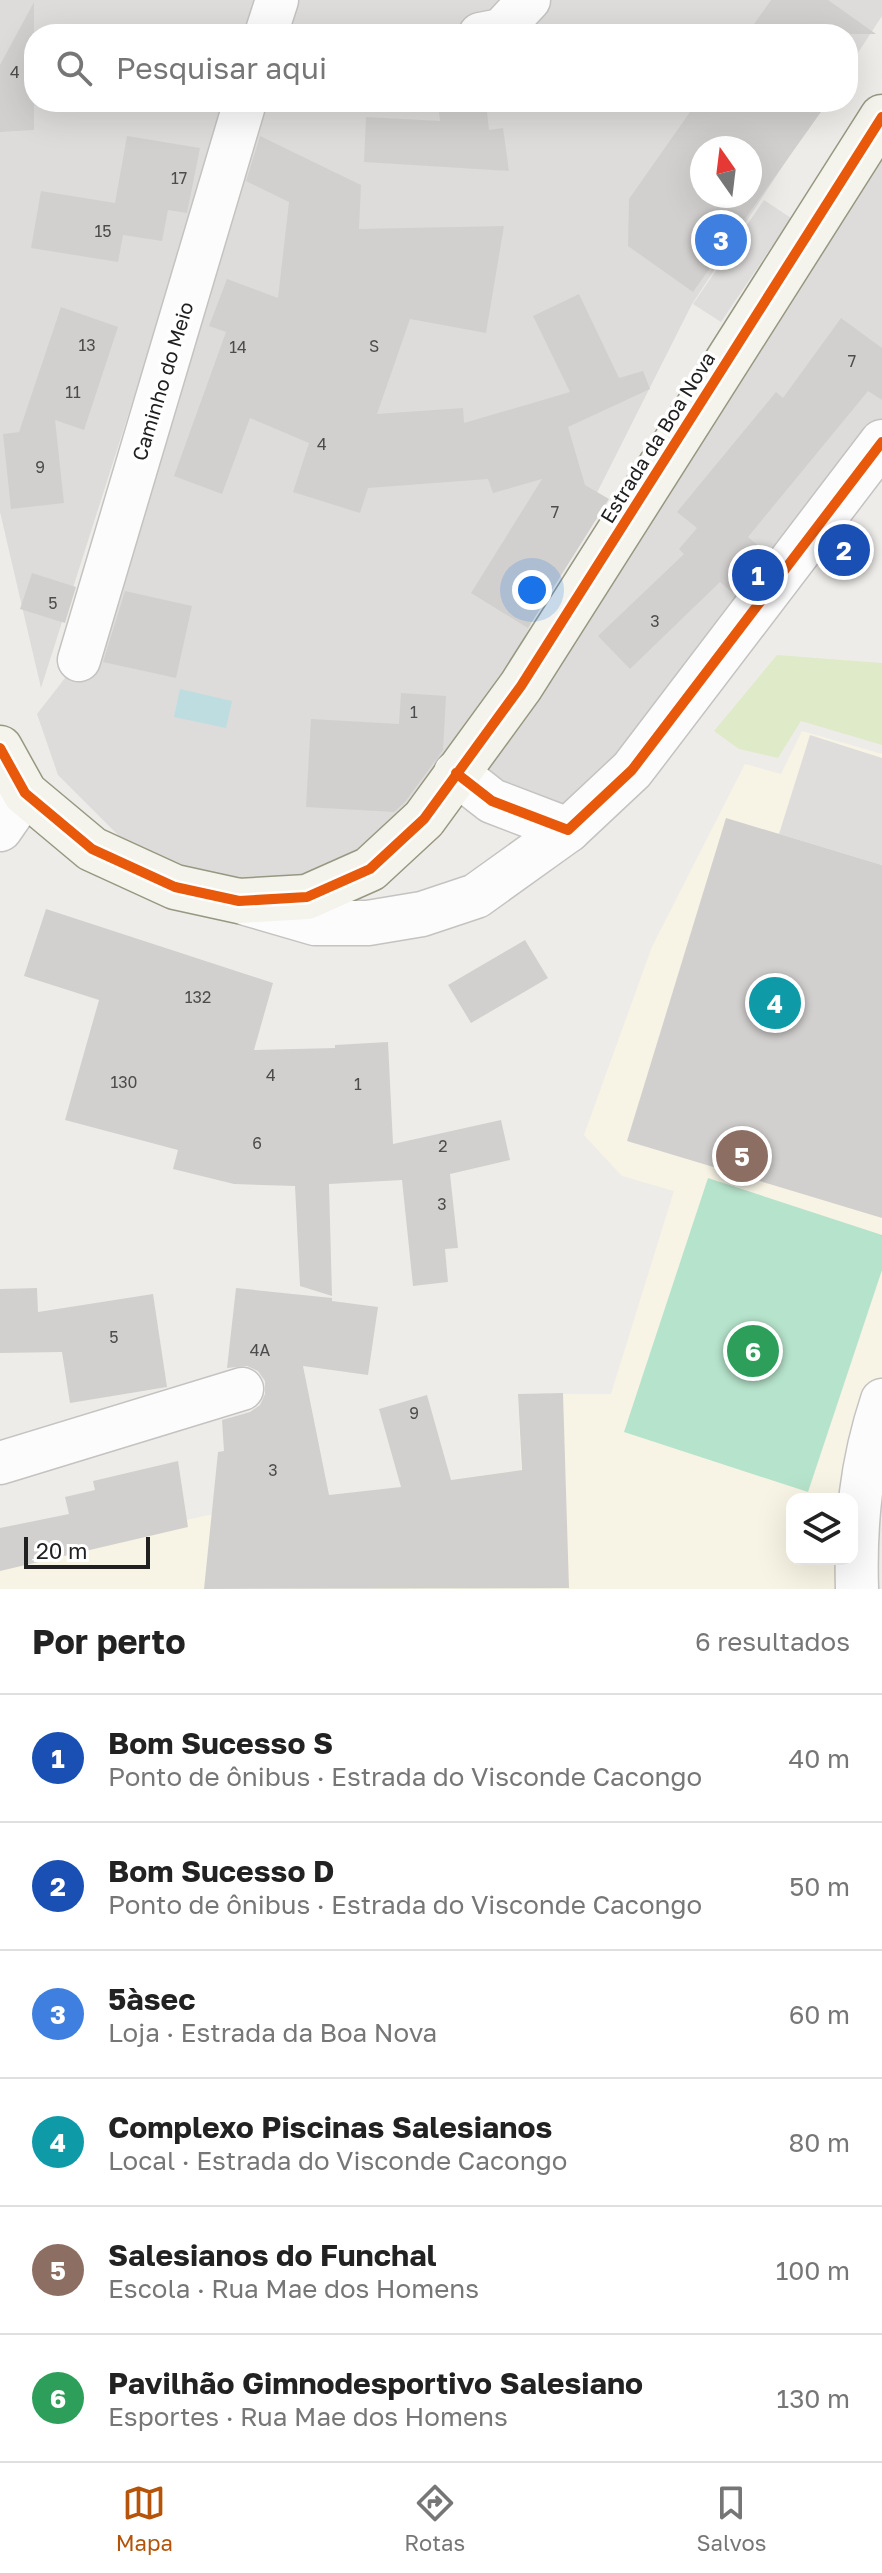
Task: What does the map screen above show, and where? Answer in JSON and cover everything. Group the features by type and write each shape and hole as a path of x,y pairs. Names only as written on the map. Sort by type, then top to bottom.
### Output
{"main road":[{"name":"Estrada da Boa Nova","path":"25,793 92,849 175,887 239,901 307,897 370,869 424,819 521,686 882,117"},
{"path":"0,748 25,793"}],"street":[{"path":"269,24 277,0"},
{"path":"507,24 529,0"},
{"name":"Caminho do Meio","path":"79,660 242,112"},
{"path":"239,901 315,923 368,923 422,914 476,896 568,830 632,770 882,442"},
{"path":"456,773 492,801 568,830"},
{"path":"0,829 25,793"},
{"path":"0,1463 242,1389"},
{"path":"857,1589 855,1523 868,1443 882,1400"}],"shaded area":[{"path":"0,0 261,0 253,24 24,24 24,112 225,112 41,688 0,512"},
{"path":"278,0 882,0 882,16 858,53 858,24 271,24"},
{"path":"245,112 818,112 762,198 762,136 690,136 690,208 755,208 692,304 458,769 882,115 882,442 568,830 456,773 396,851 262,896 132,849 58,775 37,714 79,660"},
{"path":"764,200 791,218 721,322 693,304 759,208 762,208"},
{"path":"802,731 882,754 882,1435 855,1493 786,1493 786,1565 845,1565 843,1589 0,1589 0,1565 54,1550 209,1515 521,1470 518,1394 611,1394 674,1191 622,1176 584,1135 652,947 745,764 781,774"},
{"path":"810,735 882,758 882,865 779,834"}],"green space":[{"path":"777,655 882,663 882,745 801,721 778,758 739,749 714,731"},
{"path":"708,1178 882,1235 882,1270 808,1492 624,1432"}],"water":[{"path":"180,689 232,701 226,728 174,717"}],"building":[{"path":"771,0 828,0 876,34 858,34 858,24 754,24"},
{"path":"34,2 34,24 24,24 24,112 34,112 34,130 0,132 0,65"},
{"path":"439,112 487,112 489,130 503,128 509,171 364,162 366,117 440,121"},
{"path":"690,112 821,112 762,195 762,136 690,136 690,208 753,208 693,292 628,246 629,199"},
{"path":"127,136 200,148 187,213 168,210 162,241 123,235 118,262 31,248 41,191 115,203"},
{"path":"260,136 361,185 359,229 504,226 486,333 410,319 377,414 463,408 464,423 570,392 533,316 579,294 619,378 643,371 650,389 568,427 585,485 609,499 528,628 471,593 542,479 493,493 488,479 368,488 360,513 293,492 309,443 250,418 222,494 174,476 226,332 209,326 227,279 278,298 289,202 246,181"},
{"path":"61,307 118,327 84,430 55,420 64,503 11,509 3,434 19,432"},
{"path":"841,318 882,348 882,400 868,391 748,537 766,552 733,593 720,582 630,669 598,636 684,554 679,549 697,528 677,512 776,392 783,398"},
{"path":"32,573 76,587 65,623 20,609"},
{"path":"125,591 192,606 176,678 103,662"},
{"path":"401,693 446,696 443,750 405,802 394,812 306,807 311,719 399,724"},
{"path":"726,818 882,865 882,1218 627,1141"},
{"path":"46,909 273,983 254,1050 335,1048 335,1045 388,1042 393,1144 501,1120 510,1160 450,1174 458,1248 445,1249 448,1282 413,1286 402,1180 329,1184 332,1296 300,1286 295,1186 234,1184 173,1169 178,1150 65,1120 99,1000 24,976"},
{"path":"525,940 548,978 471,1023 448,985"},
{"path":"37,1288 38,1312 153,1294 167,1387 70,1403 62,1352 0,1353 0,1289"},
{"path":"236,1288 332,1298 332,1301 378,1307 368,1375 303,1366 329,1495 401,1487 379,1409 427,1395 451,1480 522,1470 518,1394 563,1393 569,1588 204,1589 218,1452 224,1451 222,1420 250,1412 260,1405 265,1394 265,1381 258,1371 247,1366 227,1368"},
{"path":"178,1461 188,1527 0,1571 0,1528 69,1514 65,1497 95,1490 93,1481"}],"cycle path":[{"path":"0,748 25,793 92,849 175,887 239,901 307,897 370,869 424,819 521,686 882,117"},
{"path":"456,773 492,801 568,830 632,770 882,442"}],"place":[{"name":"5àsec","path":"721,240"},
{"name":"Bom Sucesso D","path":"844,550"},
{"name":"Bom Sucesso S","path":"758,575"},
{"name":"Complexo Piscinas Salesianos","path":"775,1003"},
{"name":"Salesianos do Funchal","path":"742,1156"},
{"name":"Pavilhão Gimnodesportivo Salesiano","path":"753,1351"}]}
